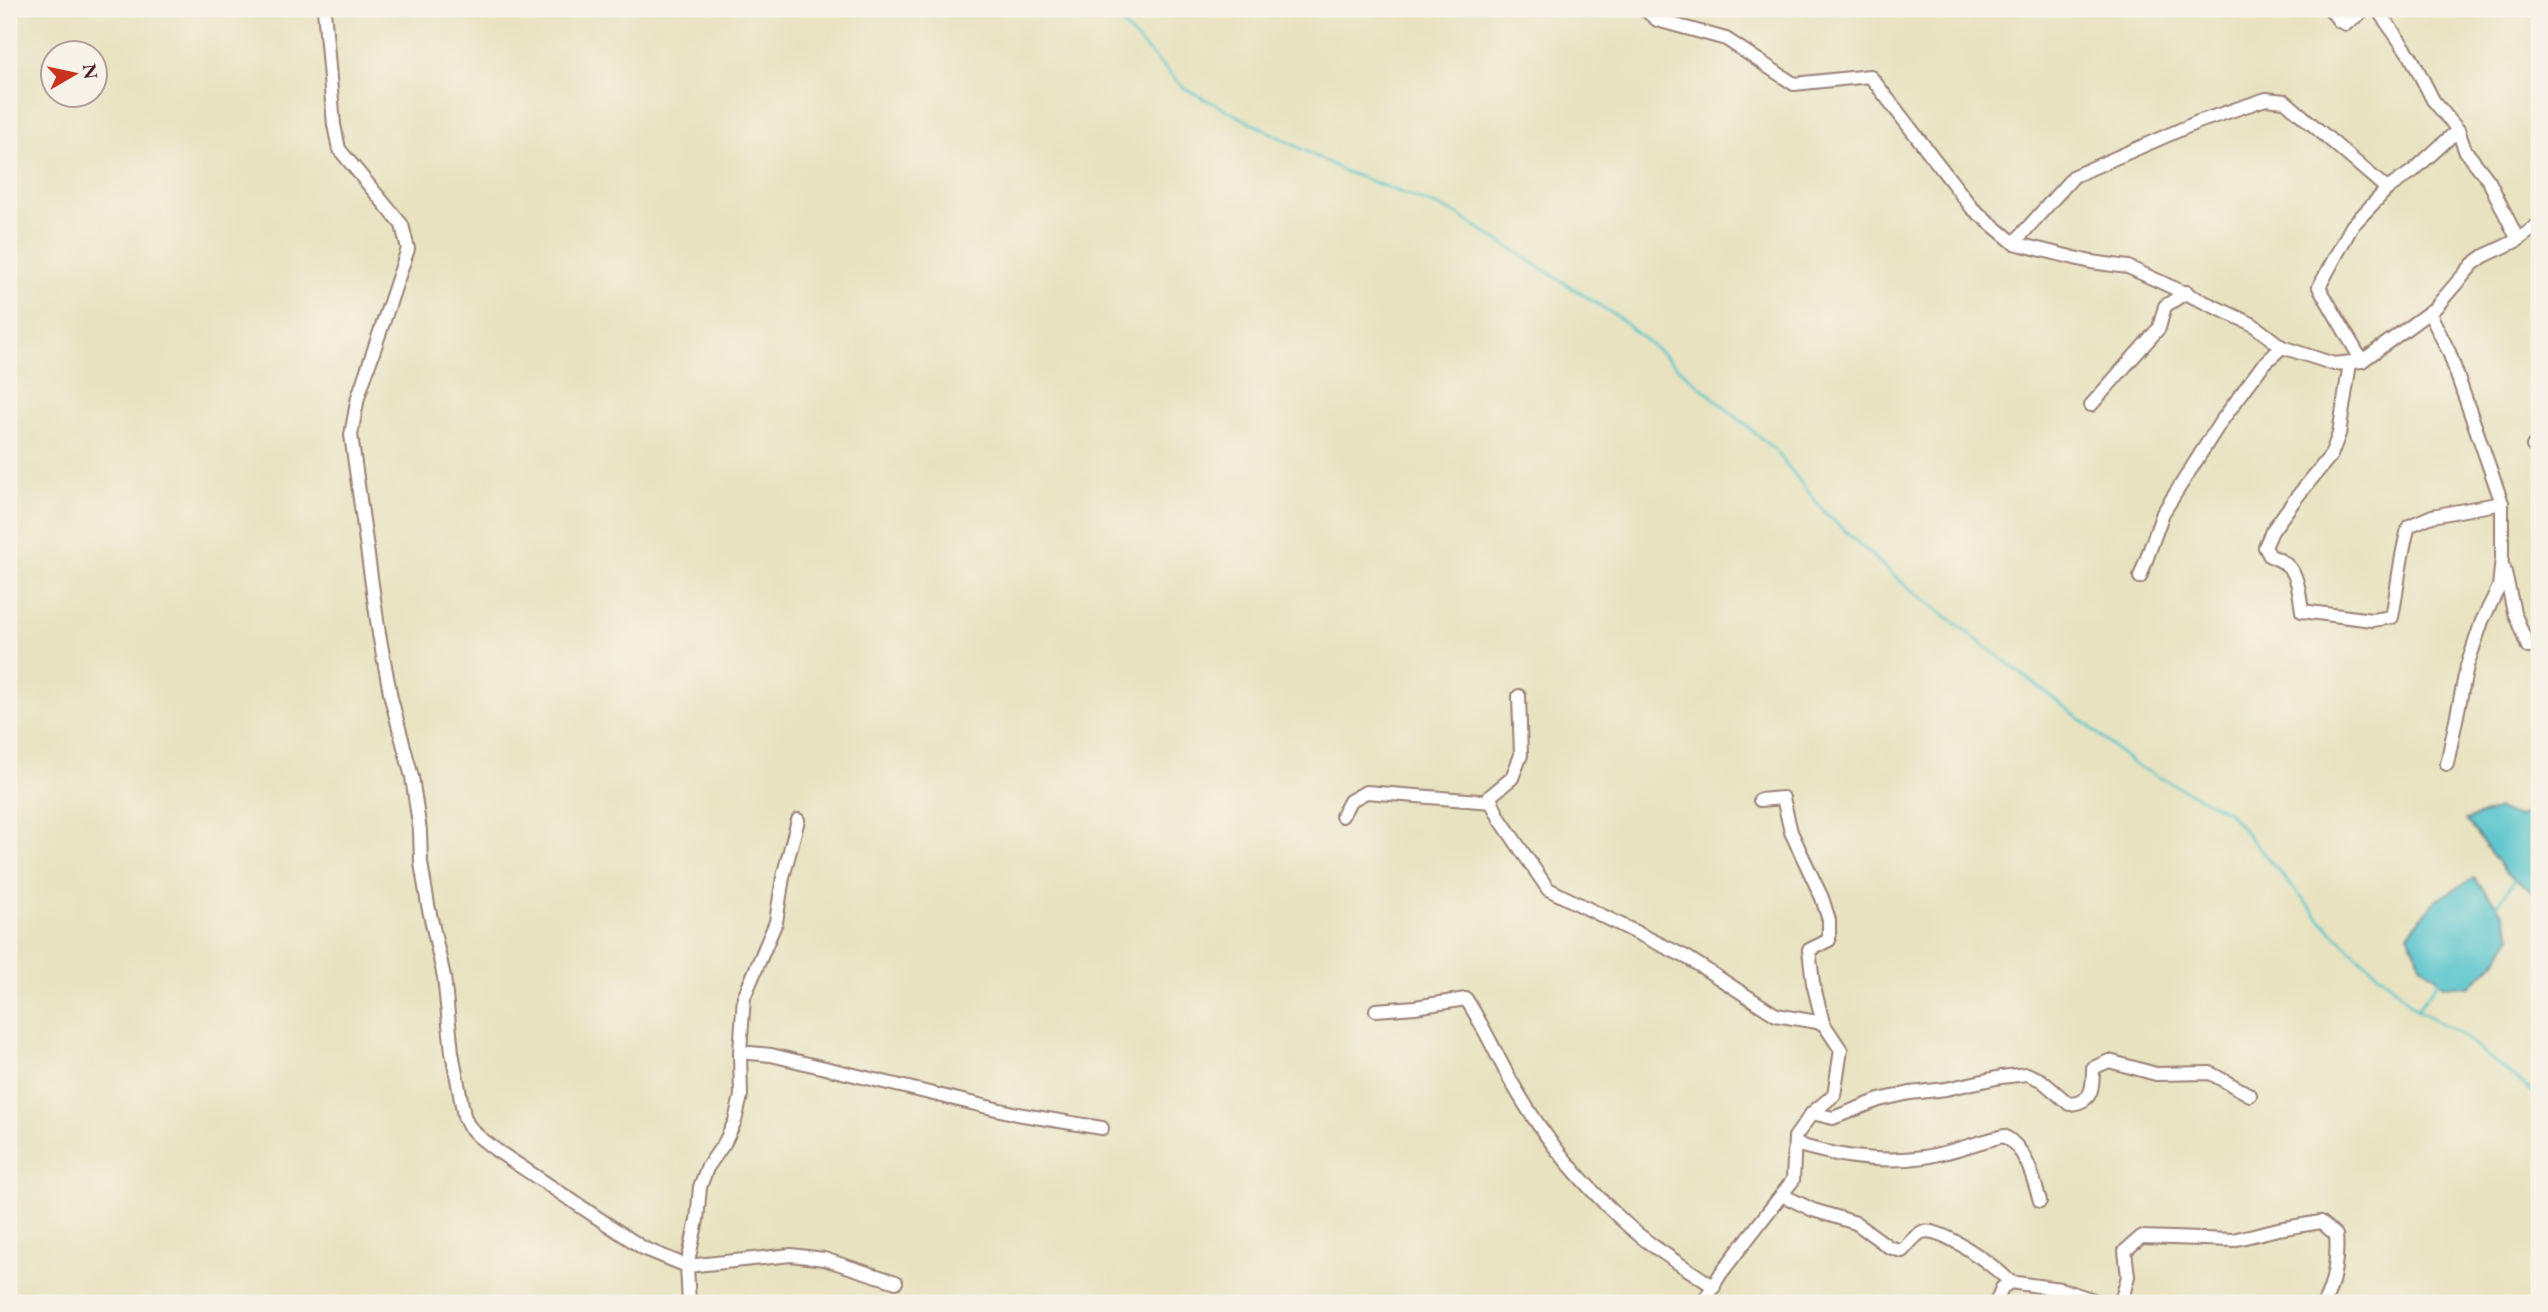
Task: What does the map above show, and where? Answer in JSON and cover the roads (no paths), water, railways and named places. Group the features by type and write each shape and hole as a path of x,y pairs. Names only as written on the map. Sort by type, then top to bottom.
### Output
{"street":[{"path":"324,9 334,125 339,149 402,225 408,248 358,397 351,435 379,634 391,698 412,777 428,905 444,977 452,1052 468,1125 496,1150 643,1248 687,1266 792,1255 824,1259 895,1282"},
{"path":"1644,9 1657,20 1726,39 1794,84 1870,76 1972,208 2014,243 2091,262 2128,267 2252,324 2282,348 2334,364 2356,362 2429,312 2473,264 2518,240 2539,224"},
{"path":"2330,9 2339,21 2346,24 2366,9"},
{"path":"2377,9 2411,57 2433,100 2458,131 2465,150 2489,181 2518,240"},
{"path":"2014,243 2074,176 2198,122 2266,99 2284,101 2387,189"},
{"path":"2458,131 2413,171 2387,189 2352,226 2319,287 2356,362 2340,434 2332,454 2272,531 2265,547 2270,556 2284,560 2294,572 2302,611 2372,620 2392,617 2409,526 2432,516 2502,503"},
{"path":"2091,405 2160,328 2165,306 2187,292"},
{"path":"2429,312 2449,352 2502,503 2499,587 2482,621 2467,666 2447,764"},
{"path":"2140,577 2163,513 2220,423 2262,366 2282,348"},
{"path":"2502,558 2514,612 2528,647"},
{"path":"1519,695 1521,755 1512,778 1489,797 1500,819 1548,889 1688,958 1776,1015 1823,1023"},
{"path":"1342,816 1350,801 1366,792 1492,802"},
{"path":"1703,1303 1721,1273 1793,1180 1795,1144 1799,1130 1812,1112 1834,1095 1840,1070 1841,1050 1823,1023 1813,983 1809,950 1829,940 1829,920 1805,857 1791,832 1783,799 1760,800"},
{"path":"689,1303 687,1266 697,1220 700,1187 707,1168 735,1122 741,1096 740,1052 744,996 776,922 785,867 798,820"},
{"path":"1376,1010 1466,999 1482,1023 1518,1093 1580,1176 1624,1222 1714,1287"},
{"path":"740,1052 771,1055 1017,1114 1102,1128"},
{"path":"1812,1112 1833,1118 1879,1100 2027,1074 2041,1080 2069,1104 2075,1104 2089,1097 2094,1091 2093,1068 2109,1061 2156,1074 2210,1073 2250,1095"},
{"path":"1795,1144 1827,1153 1863,1158 1912,1158 2004,1136 2015,1142 2027,1163 2040,1201"},
{"path":"1782,1195 1812,1210 1856,1223 1889,1247 1902,1251 1919,1233 1929,1231 1992,1266 2010,1282 2060,1289 2103,1303"},
{"path":"2113,1303 2122,1299 2128,1276 2125,1251 2141,1237 2233,1240 2321,1222 2336,1235 2337,1245 2334,1270 2324,1303"},
{"path":"1996,1303 2002,1288 2010,1282"}],"water":[{"path":"2539,805 2539,890 2536,894 2506,873 2466,820 2498,809 2517,817 2538,808"},
{"path":"2474,878 2504,914 2511,935 2499,958 2470,987 2444,985 2421,964 2408,934 2436,900"}],"waterway":[{"path":"1107,9 1184,88 1344,171 1455,213 1618,317 1775,450 1825,513 1900,581 2083,721 2133,764 2228,812 2319,918 2353,952 2417,1010 2457,1032 2539,1097"},
{"path":"2496,907 2516,878"},
{"path":"2417,1010 2440,979"},
{"path":"2530,1303 2539,1287"}]}
